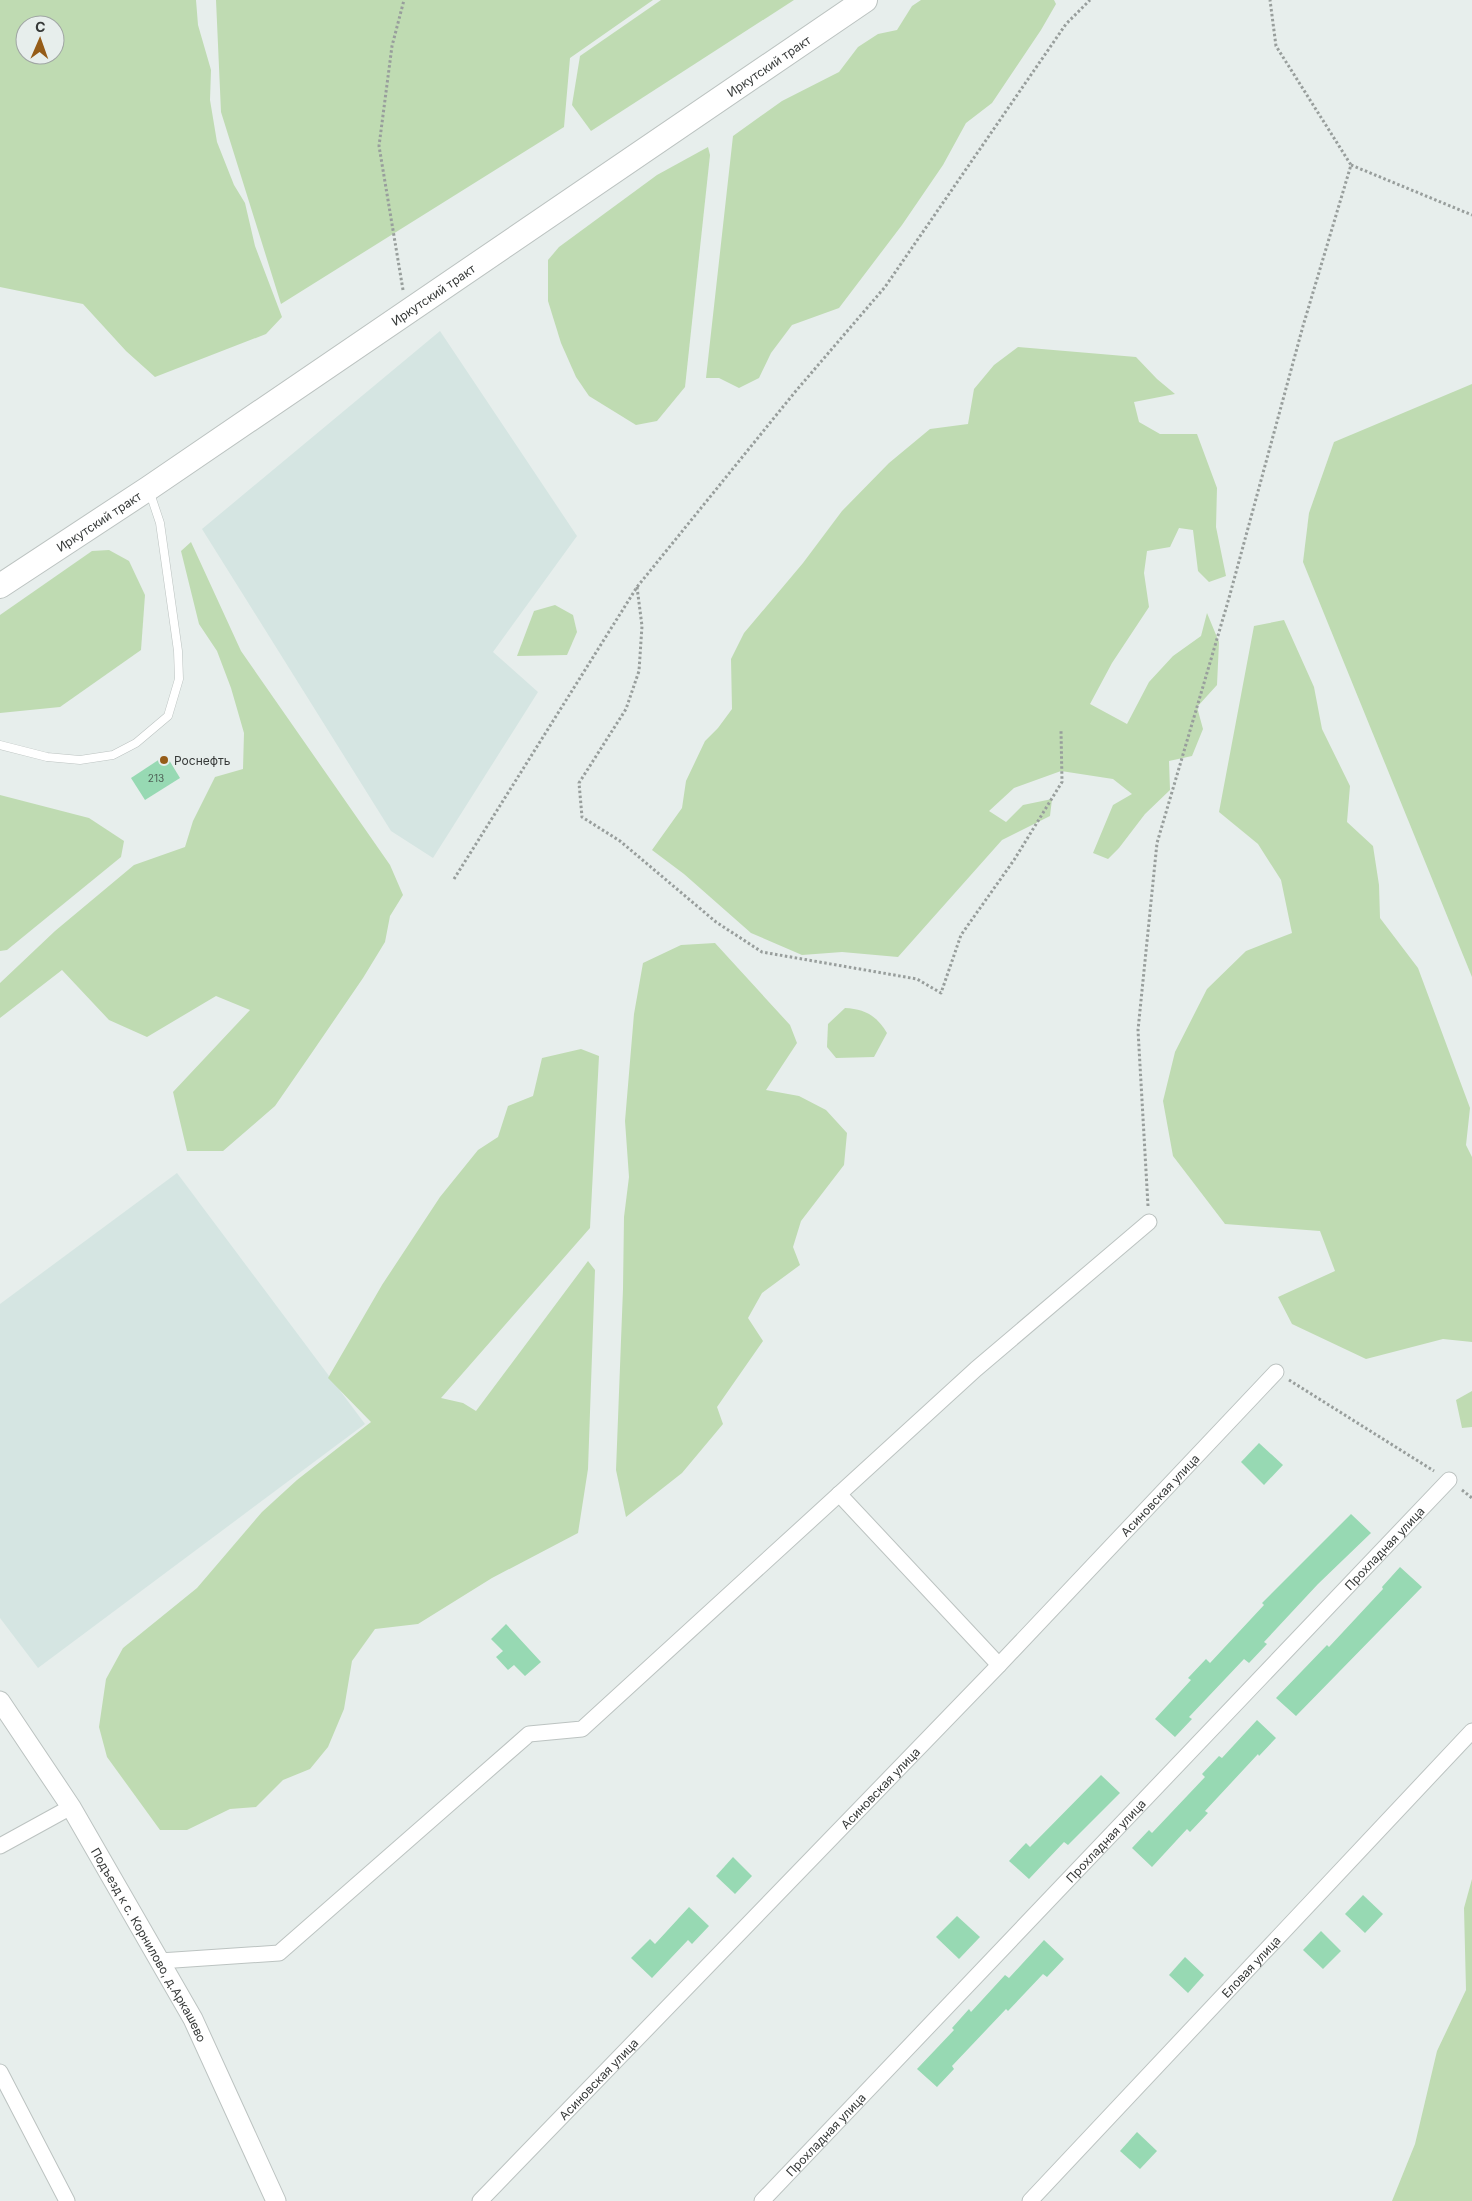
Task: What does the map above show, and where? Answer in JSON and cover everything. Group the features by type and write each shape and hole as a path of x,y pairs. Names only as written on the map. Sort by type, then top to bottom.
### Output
{"main road":[{"name":"Иркутский тракт","path":"0,586 149,488 865,0"}],"street":[{"path":"160,1961 279,1952 529,1734 582,1728 976,1369 1149,1222"},
{"name":"Асиновская улица","path":"480,2201 999,1665 1276,1372"},
{"name":"Прохладная улица","path":"762,2201 1449,1480"},
{"path":"839,1494 999,1665"},
{"name":"Подъезд к с. Корнилово, д.Аркашево","path":"0,1701 71,1807 193,2019 276,2201"},
{"name":"Еловая улица","path":"1030,2201 1472,1731"},
{"path":"0,1846 71,1807"},
{"path":"0,2072 67,2201"}],"lane":[{"path":"0,745 47,757 80,760 113,755 136,742 168,716 179,679 178,651 160,523 149,488"}],"path":[{"path":"404,0 392,46 379,146 407,311"},
{"path":"454,879 637,587 795,392 884,287 997,127 1023,85 1066,24 1090,0"},
{"path":"1270,0 1276,46 1351,164 1472,215"},
{"path":"1149,1222 1138,1030 1157,843 1229,598 1303,326 1351,164"},
{"path":"637,587 642,626 639,671 626,709 579,784 582,817 620,841 716,922 762,952 917,979 941,993 961,935 1014,860 1062,782 1061,730"},
{"path":"1276,1372 1449,1480 1472,1498"}],"shaded area":[{"path":"440,331 577,536 493,652 538,692 433,858 391,831 202,529"},
{"path":"177,1173 365,1424 38,1668 0,1618 0,1304"}],"green space":[{"path":"0,0 196,0 198,25 211,70 210,100 217,142 234,185 245,203 255,246 282,317 266,334 155,377 126,351 83,304 0,287"},
{"path":"216,0 653,0 570,58 564,127 281,304 221,112"},
{"path":"661,0 794,0 591,131 572,105 580,56"},
{"path":"921,0 1054,0 1056,4 1041,30 992,103 966,123 943,165 902,225 839,308 792,325 771,353 759,378 739,388 719,378 706,378 733,136 782,101 839,72 858,47 878,34 897,30 912,6"},
{"path":"708,147 710,155 685,387 657,421 636,425 589,396 576,377 561,343 548,301 548,260 559,247 657,175"},
{"path":"1018,347 1136,357 1157,379 1175,394 1134,402 1139,422 1160,434 1197,434 1217,488 1216,527 1226,576 1209,582 1198,571 1193,530 1179,528 1170,547 1147,551 1144,573 1149,607 1112,663 1090,704 1127,724 1149,682 1173,656 1201,636 1207,613 1219,642 1217,685 1197,707 1203,729 1192,756 1169,761 1170,790 1145,814 1119,848 1108,859 1093,853 1113,805 1132,794 1113,779 1061,771 1014,788 989,811 1006,822 1023,805 1052,799 1050,816 1002,840 898,957 842,952 802,955 751,933 684,874 652,850 682,808 686,781 705,741 718,728 732,709 731,659 744,633 803,563 842,511 889,463 930,429 968,424 974,389 994,365"},
{"path":"1472,384 1472,977 1303,562 1309,513 1334,442"},
{"path":"191,542 241,651 390,865 403,895 390,916 385,942 363,978 275,1106 223,1151 187,1151 173,1092 250,1010 216,996 147,1037 109,1020 62,970 0,1018 0,983 55,931 134,865 185,847 193,821 215,777 243,769 244,733 231,688 217,651 199,624 181,551"},
{"path":"109,550 129,561 145,595 141,650 60,707 0,713 0,615 92,551"},
{"path":"555,605 573,615 577,632 567,655 517,656 534,611"},
{"path":"1284,620 1314,687 1322,729 1350,786 1347,822 1373,846 1379,885 1380,918 1418,968 1470,1108 1466,1145 1472,1157 1472,1342 1443,1339 1366,1359 1292,1324 1278,1297 1335,1271 1320,1231 1225,1224 1173,1156 1163,1101 1175,1052 1207,989 1246,951 1292,933 1281,880 1258,844 1219,812 1254,626"},
{"path":"0,795 89,818 124,841 121,857 7,950 0,951"},
{"path":"715,943 790,1025 797,1043 766,1090 799,1096 826,1110 847,1133 844,1165 801,1221 793,1247 800,1265 762,1293 748,1318 763,1341 717,1407 723,1424 682,1473 626,1517 616,1470 624,1217 629,1177 625,1121 634,1014 643,963 681,945"},
{"path":"845,1008 870,1014 887,1033 874,1057 836,1058 827,1047 828,1024"},
{"path":"581,1049 599,1056 590,1228 441,1398 463,1403 476,1411 588,1261 595,1270 588,1469 578,1533 492,1578 418,1624 375,1629 352,1661 344,1709 328,1747 310,1769 283,1780 256,1807 230,1809 187,1830 160,1830 107,1757 99,1727 106,1679 123,1648 197,1588 262,1512 297,1480 371,1422 328,1378 382,1285 440,1197 478,1150 498,1137 508,1106 533,1096 542,1058"},
{"path":"1472,1391 1472,1427 1462,1428 1456,1400"},
{"path":"1472,1879 1472,2201 1392,2201 1415,2144 1437,2051 1466,1990 1464,1908"}],"building":[{"path":"166,755 180,778 145,800 131,778"},
{"path":"1259,1443 1283,1465 1264,1485 1241,1462"},
{"path":"1351,1514 1371,1533 1318,1584 1264,1642 1267,1644 1249,1663 1244,1659 1189,1717 1192,1719 1175,1737 1155,1719 1191,1680 1188,1678 1206,1659 1210,1663 1264,1605 1262,1603"},
{"path":"1400,1567 1422,1587 1296,1716 1276,1698 1327,1645 1329,1647 1383,1589 1382,1587"},
{"path":"506,1624 541,1662 525,1676 514,1665 508,1670 496,1657 503,1651 491,1639"},
{"path":"1257,1720 1276,1738 1259,1756 1258,1754 1205,1811 1208,1813 1190,1832 1187,1829 1152,1867 1132,1848 1149,1830 1152,1833 1205,1777 1202,1774 1219,1756 1222,1758"},
{"path":"1101,1775 1120,1793 1068,1845 1064,1842 1029,1879 1009,1861 1026,1843 1030,1847"},
{"path":"733,1857 752,1876 735,1894 716,1876"},
{"path":"1363,1895 1383,1914 1365,1933 1345,1914"},
{"path":"689,1907 709,1926 692,1944 688,1940 652,1978 631,1958 650,1939 655,1944"},
{"path":"957,1916 980,1937 959,1959 936,1937"},
{"path":"1321,1931 1341,1951 1323,1969 1303,1950"},
{"path":"1044,1940 1064,1959 1047,1977 1043,1974 1008,2011 1006,2009 952,2066 954,2069 937,2087 917,2069 954,2030 952,2028 969,2009 971,2012 1005,1975 1009,1978"},
{"path":"1185,1957 1204,1975 1188,1993 1169,1975"},
{"path":"1137,2132 1157,2151 1140,2169 1120,2151"}],"place":[{"name":"Роснефть","path":"164,760"}]}
